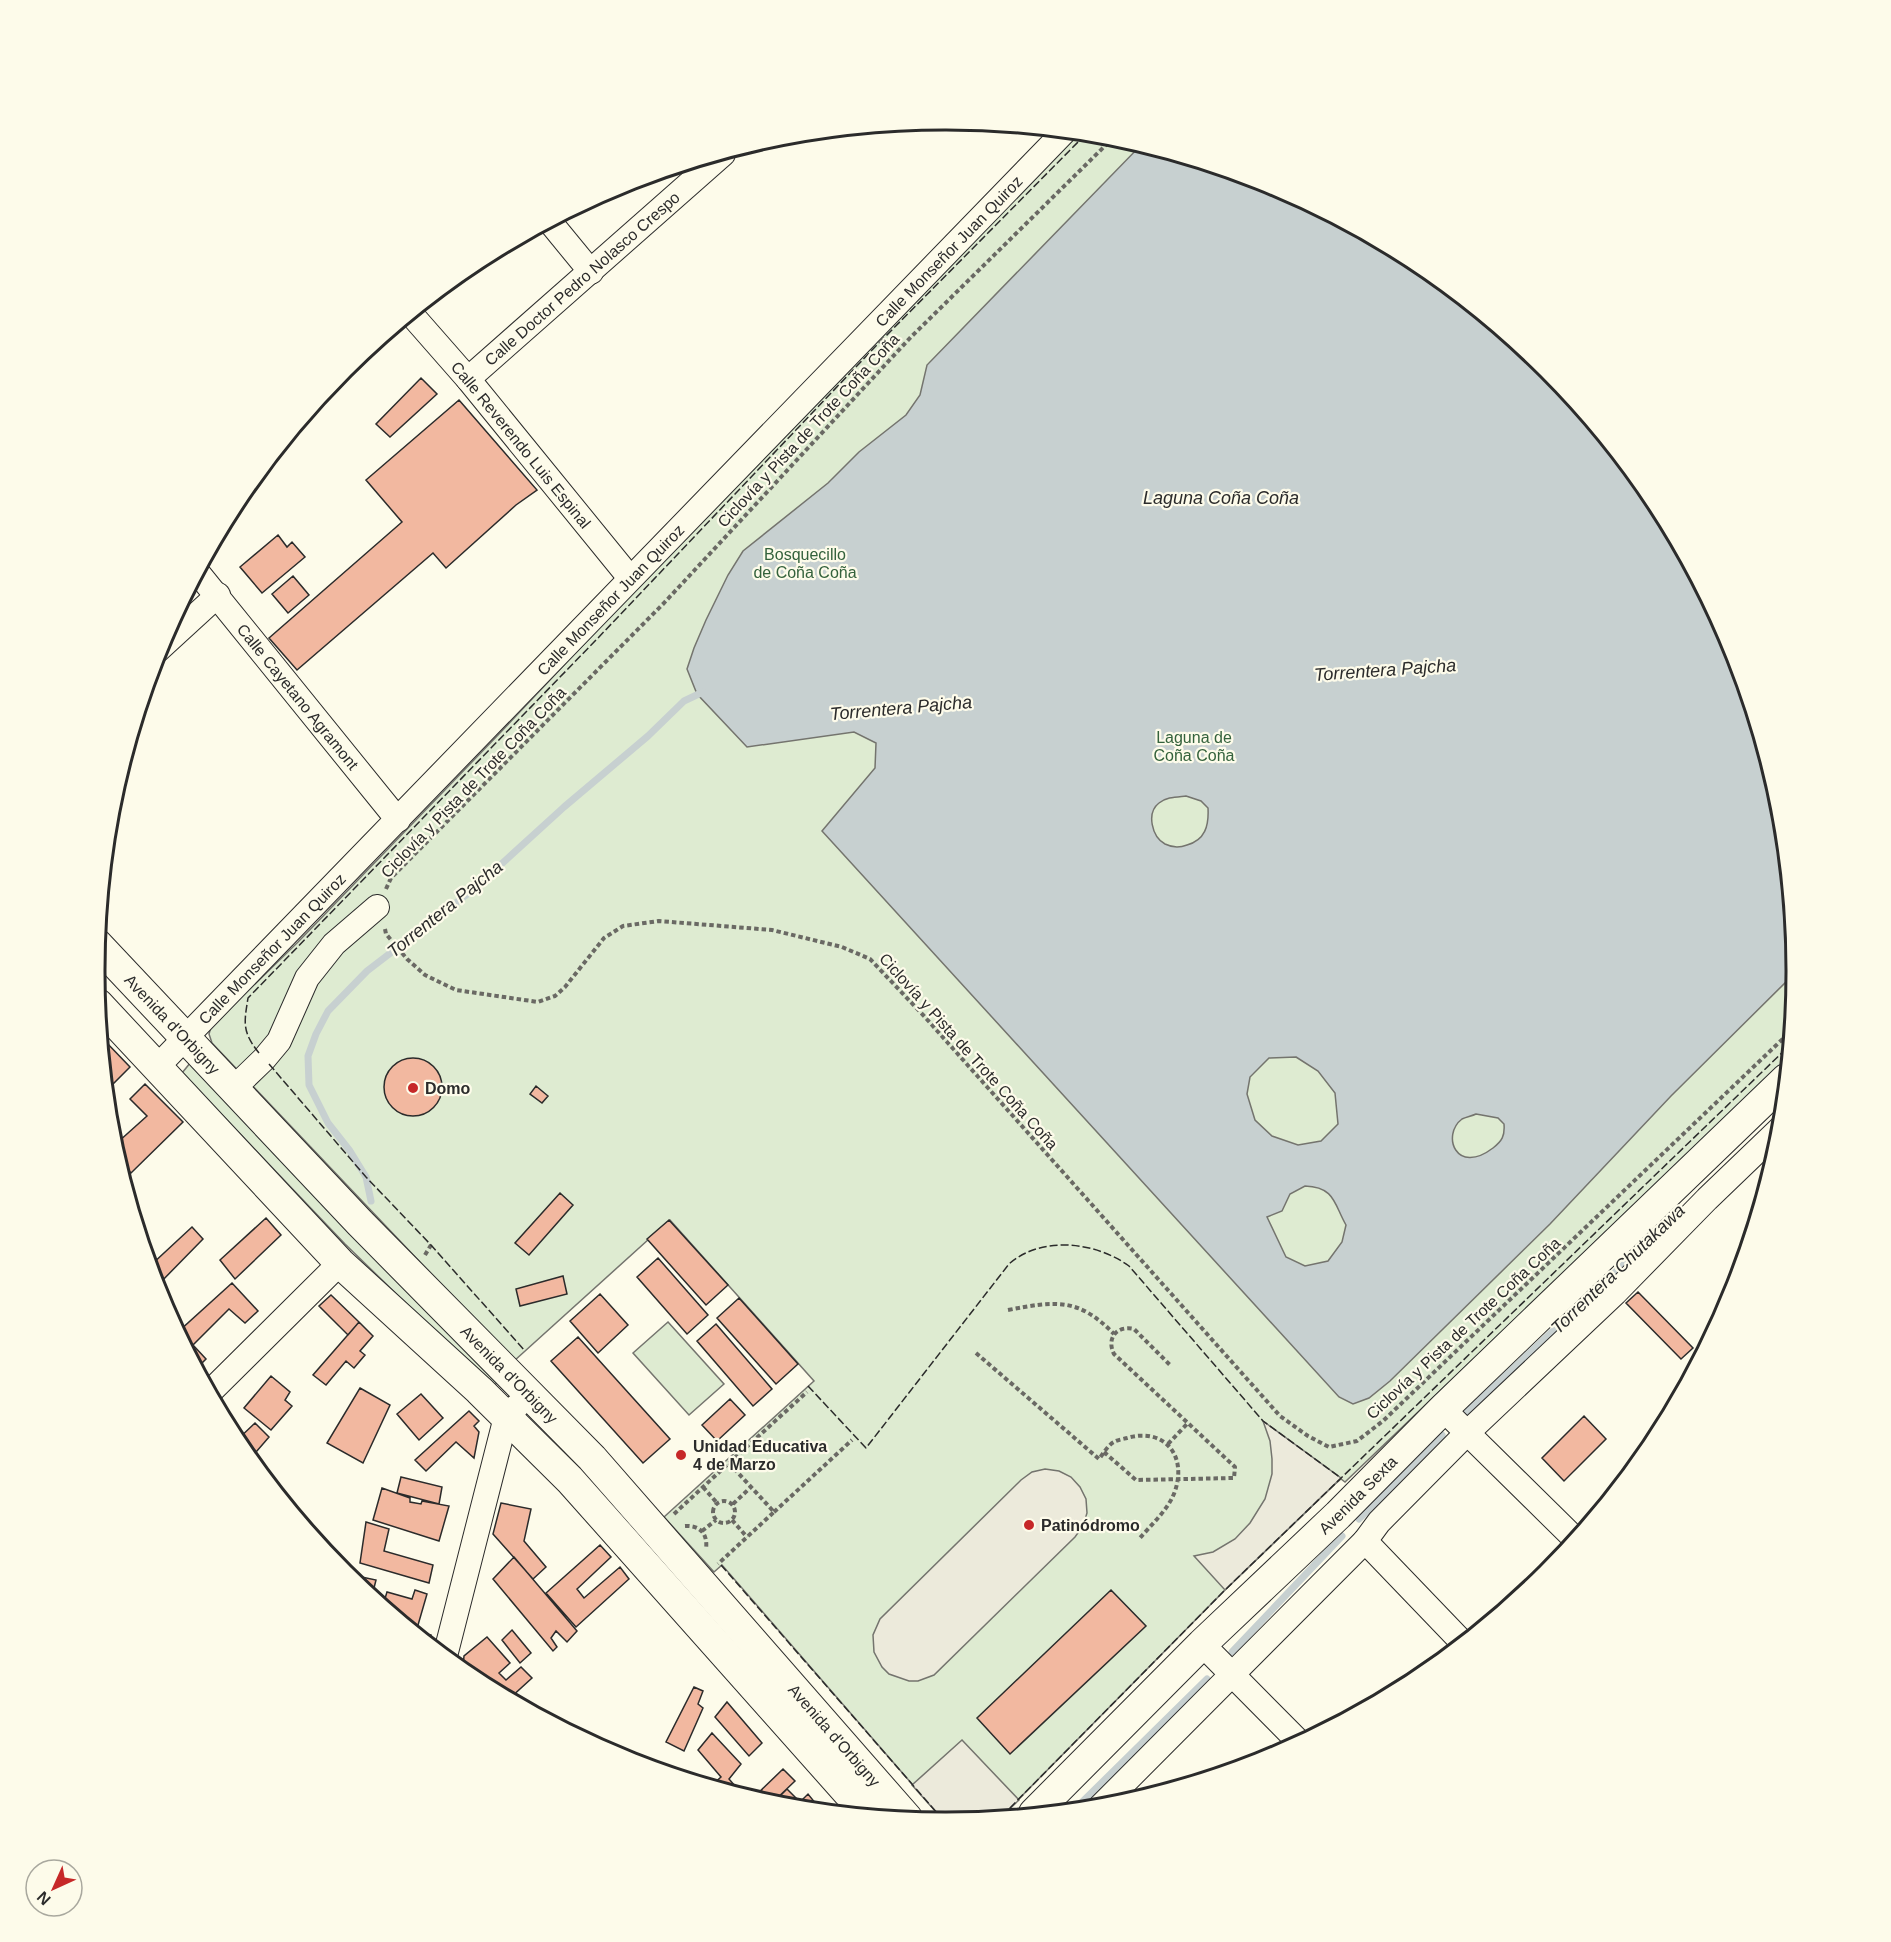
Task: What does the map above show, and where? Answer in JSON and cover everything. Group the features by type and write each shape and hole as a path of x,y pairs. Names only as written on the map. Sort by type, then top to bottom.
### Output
{"main road":[{"name":"Avenida d'Orbigny","path":"106,953 360,1223 592,1458 900,1810"},
{"name":"Avenida d'Orbigny","path":"107,1013 340,1263 506,1417 570,1480 860,1807"},
{"name":"Avenida Sexta","path":"1043,1805 1219,1661 1338,1515 1457,1421 1698,1190 1773,1108"}],"street":[{"name":"Calle Monseñor Juan Quiroz","path":"157,1067 1058,138"},
{"name":"Calle Doctor Pedro Nolasco Crespo","path":"468,379 712,164"},
{"path":"554,227 591,272"},
{"name":"Calle Reverendo Luis Espinal","path":"415,319 468,379 630,578"},
{"name":"Calle Cayetano Agramont","path":"203,579 398,820"},
{"path":"176,633 218,595"},
{"path":"234,1088 279,1041 307,978 334,944 377,907"},
{"name":"Avenida Sexta","path":"1698,1190 1770,1136"},
{"path":"216,1386 340,1263"},
{"path":"447,1647 506,1417 528,1394"},
{"path":"1457,1421 1569,1533"},
{"name":"Avenida Sexta","path":"1118,1793 1219,1661 1365,1541 1457,1421"},
{"path":"1365,1541 1458,1637"},
{"path":"1219,1661 1293,1736"}],"path":[{"name":"Ciclovía y Pista de Trote Coña Coña","path":"1105,146 912,337 663,603 392,878 377,907 386,934 407,959 425,975 456,990 538,1002 555,996 565,987 604,938 623,926 659,921 772,930 842,947 870,959 924,1016 1280,1416 1308,1436 1329,1446 1357,1441 1383,1421 1783,1039"},
{"path":"1008,1310 1049,1302 1071,1305 1100,1319 1114,1334"},
{"path":"1104,1452 1136,1480 1234,1478 1235,1467 1114,1354 1111,1344 1114,1334 1123,1328 1134,1329 1170,1365"},
{"path":"976,1353 1099,1459 1113,1442 1147,1434 1160,1438 1168,1444 1176,1457 1178,1479 1174,1494 1165,1509 1139,1539"},
{"path":"671,1516 807,1392"},
{"path":"1168,1444 1188,1423"},
{"path":"716,1565 852,1440"},
{"path":"729,1463 774,1512"},
{"path":"703,1487 717,1503"},
{"path":"733,1504 751,1487"},
{"path":"727,1500 733,1504 736,1511 732,1520 722,1523 716,1520 713,1513 717,1503 727,1500"},
{"path":"702,1531 716,1520"},
{"path":"732,1520 747,1537"},
{"path":"681,1527 692,1526 702,1531 707,1542 704,1553"}],"green space":[{"name":"Laguna de Coña Coña","path":"1072,141 1109,147 1163,159 1216,175 1267,194 1317,217 1366,243 1457,304 1500,339 1577,417 1612,459 1644,504 1673,551 1722,649 1741,701 1770,807 1779,861 1786,971 1784,1026 1780,1066 1665,1181 1513,1321 1345,1482 1341,1479 1334,1485 1225,1590 1009,1809 936,1812 722,1565 714,1572 664,1517 814,1381 670,1220 514,1361 212,1043 209,1034 211,1027 298,942 498,735 1043,158"},
{"path":"191,1062 497,1383 492,1387 345,1244 182,1073"},
{"path":"668,1322 724,1384 689,1415 633,1353"}],"shaded area":[{"path":"1263,1421 1341,1478 1225,1590 1194,1556 1213,1552 1235,1539 1250,1523 1265,1499 1272,1474 1272,1459 1270,1441"},
{"path":"1045,1469 1059,1471 1071,1477 1080,1487 1086,1499 1087,1513 1083,1526 1075,1537 934,1675 918,1681 909,1681 889,1674 882,1667 874,1652 873,1635 880,1619 1021,1480 1032,1472"},
{"path":"962,1740 1019,1800 1009,1809 936,1812 912,1785"}],"water":[{"name":"Laguna Coña Coña","path":"1134,152 1216,175 1267,194 1366,243 1457,304 1500,339 1540,377 1612,459 1644,504 1673,551 1722,649 1757,753 1770,807 1779,861 1784,916 1786,982 1671,1096 1550,1224 1390,1381 1369,1398 1353,1404 1339,1397 822,831 875,768 876,743 854,732 747,747 697,694 687,669 706,620 728,575 743,551 828,483 859,452 906,415 920,395 927,365","holes":["1186,796 1201,801 1208,808 1207,826 1198,840 1184,846 1173,847 1160,841 1154,831 1153,813 1155,807 1162,801","1296,1057 1318,1071 1335,1093 1338,1124 1321,1141 1298,1145 1272,1136 1255,1120 1247,1094 1250,1077 1269,1058","1476,1114 1498,1118 1504,1124 1504,1132 1501,1140 1493,1148 1470,1158 1461,1155 1456,1150 1453,1134 1462,1119","1305,1186 1315,1187 1328,1193 1346,1225 1342,1242 1328,1261 1305,1266 1286,1257 1267,1217 1282,1211 1290,1194"]}],"building":[{"path":"421,378 437,394 390,437 376,424"},
{"path":"459,400 537,490 516,505 446,568 433,553 297,670 269,638 402,522 366,480"},
{"path":"278,535 287,547 292,542 305,557 262,593 240,567"},
{"path":"293,576 309,595 288,613 272,594"},
{"path":"109,1045 130,1067 113,1084"},
{"name":"Domo","path":"413,1058 424,1060 437,1071 442,1087 440,1098 429,1111 413,1116 402,1114 389,1103 384,1087 386,1076 397,1063"},
{"path":"145,1084 183,1122 131,1173 122,1139 147,1116 130,1099"},
{"path":"536,1086 548,1096 542,1103 530,1094"},
{"path":"560,1193 573,1205 529,1255 515,1243"},
{"path":"266,1218 281,1235 235,1279 220,1260"},
{"path":"669,1220 728,1285 706,1305 647,1239"},
{"path":"192,1227 203,1239 164,1279 157,1260"},
{"path":"658,1258 708,1315 687,1334 637,1277"},
{"path":"563,1276 567,1294 520,1306 516,1289"},
{"path":"232,1283 258,1311 245,1323 229,1309 193,1345 184,1326"},
{"path":"1638,1292 1693,1348 1681,1359 1626,1303"},
{"path":"600,1294 628,1325 598,1353 570,1321"},
{"path":"331,1295 359,1322 348,1335 319,1306"},
{"path":"739,1298 798,1364 776,1384 717,1318"},
{"path":"359,1322 373,1336 360,1351 365,1355 354,1368 346,1361 326,1385 313,1375"},
{"path":"716,1324 772,1389 753,1406 697,1341"},
{"path":"578,1337 670,1439 643,1463 551,1361"},
{"path":"193,1345 206,1359 203,1362"},
{"path":"271,1376 290,1392 285,1400 292,1406 271,1430 244,1408"},
{"path":"360,1388 390,1405 363,1463 327,1443"},
{"path":"421,1394 443,1418 419,1440 397,1414"},
{"path":"730,1399 745,1415 717,1441 702,1425"},
{"path":"469,1411 479,1421 474,1426 479,1432 474,1458 456,1442 426,1471 415,1460"},
{"path":"1584,1416 1606,1439 1564,1481 1542,1458"},
{"path":"255,1423 269,1437 257,1451 244,1433"},
{"path":"401,1477 442,1487 439,1504 397,1493"},
{"path":"382,1488 410,1498 410,1502 421,1504 422,1501 449,1506 439,1541 373,1520"},
{"path":"501,1503 531,1509 524,1541 546,1567 533,1579 493,1534"},
{"path":"366,1522 389,1529 384,1551 433,1565 429,1583 360,1563"},
{"path":"600,1545 611,1557 577,1589 584,1598 620,1567 629,1579 576,1627 546,1593"},
{"path":"514,1557 577,1631 567,1642 556,1631 551,1638 557,1647 553,1651 493,1579"},
{"path":"364,1578 376,1580 374,1587"},
{"path":"415,1590 427,1594 418,1625 385,1598 387,1592 412,1599"},
{"path":"1111,1590 1146,1626 1010,1754 977,1718"},
{"path":"512,1630 531,1653 520,1663 502,1640"},
{"path":"487,1637 510,1663 499,1673 506,1680 521,1667 532,1678 515,1693 464,1659 464,1656"},
{"path":"694,1687 703,1691 698,1704 703,1708 684,1751 666,1742"},
{"path":"727,1702 762,1743 749,1756 715,1717"},
{"path":"712,1733 741,1764 729,1779 734,1784 718,1780 721,1777 698,1750"},
{"path":"783,1769 795,1781 781,1795 761,1790"},
{"path":"787,1789 795,1797 782,1795"},
{"path":"808,1794 813,1800 803,1799"}],"waterway":[{"name":"Torrentera Pajcha","path":"371,1201 366,1177 350,1151 328,1123 309,1085 308,1056 328,1011 367,971 474,889 564,807 648,736 684,701 703,692"},
{"name":"Torrentera Chutakawa","path":"1467,1412 1659,1231"},
{"name":"Torrentera Chutakawa","path":"1359,1519 1442,1435"},
{"name":"Torrentera Chutakawa","path":"1232,1652 1342,1536"},
{"name":"Torrentera Chutakawa","path":"1085,1799 1207,1679"}],"fence":[{"path":"259,1053 247,1033 248,998 597,639 873,349 1078,142"},
{"path":"1009,1809 1225,1590 1782,1053"},
{"path":"269,1064 366,1177 431,1245 525,1351"},
{"path":"808,1386 866,1448 1009,1264 1037,1249 1069,1245 1085,1247 1101,1251 1129,1266 1263,1421 1341,1478"},
{"path":"721,1565 936,1812"}],"place":[{"name":"Domo","path":"413,1088"},
{"name":"Unidad Educativa 4 de Marzo","path":"681,1455"},
{"name":"Patinódromo","path":"1029,1525"}],"park label":[{"name":"Bosquecillo de Coña Coña","path":"805,563"}]}
